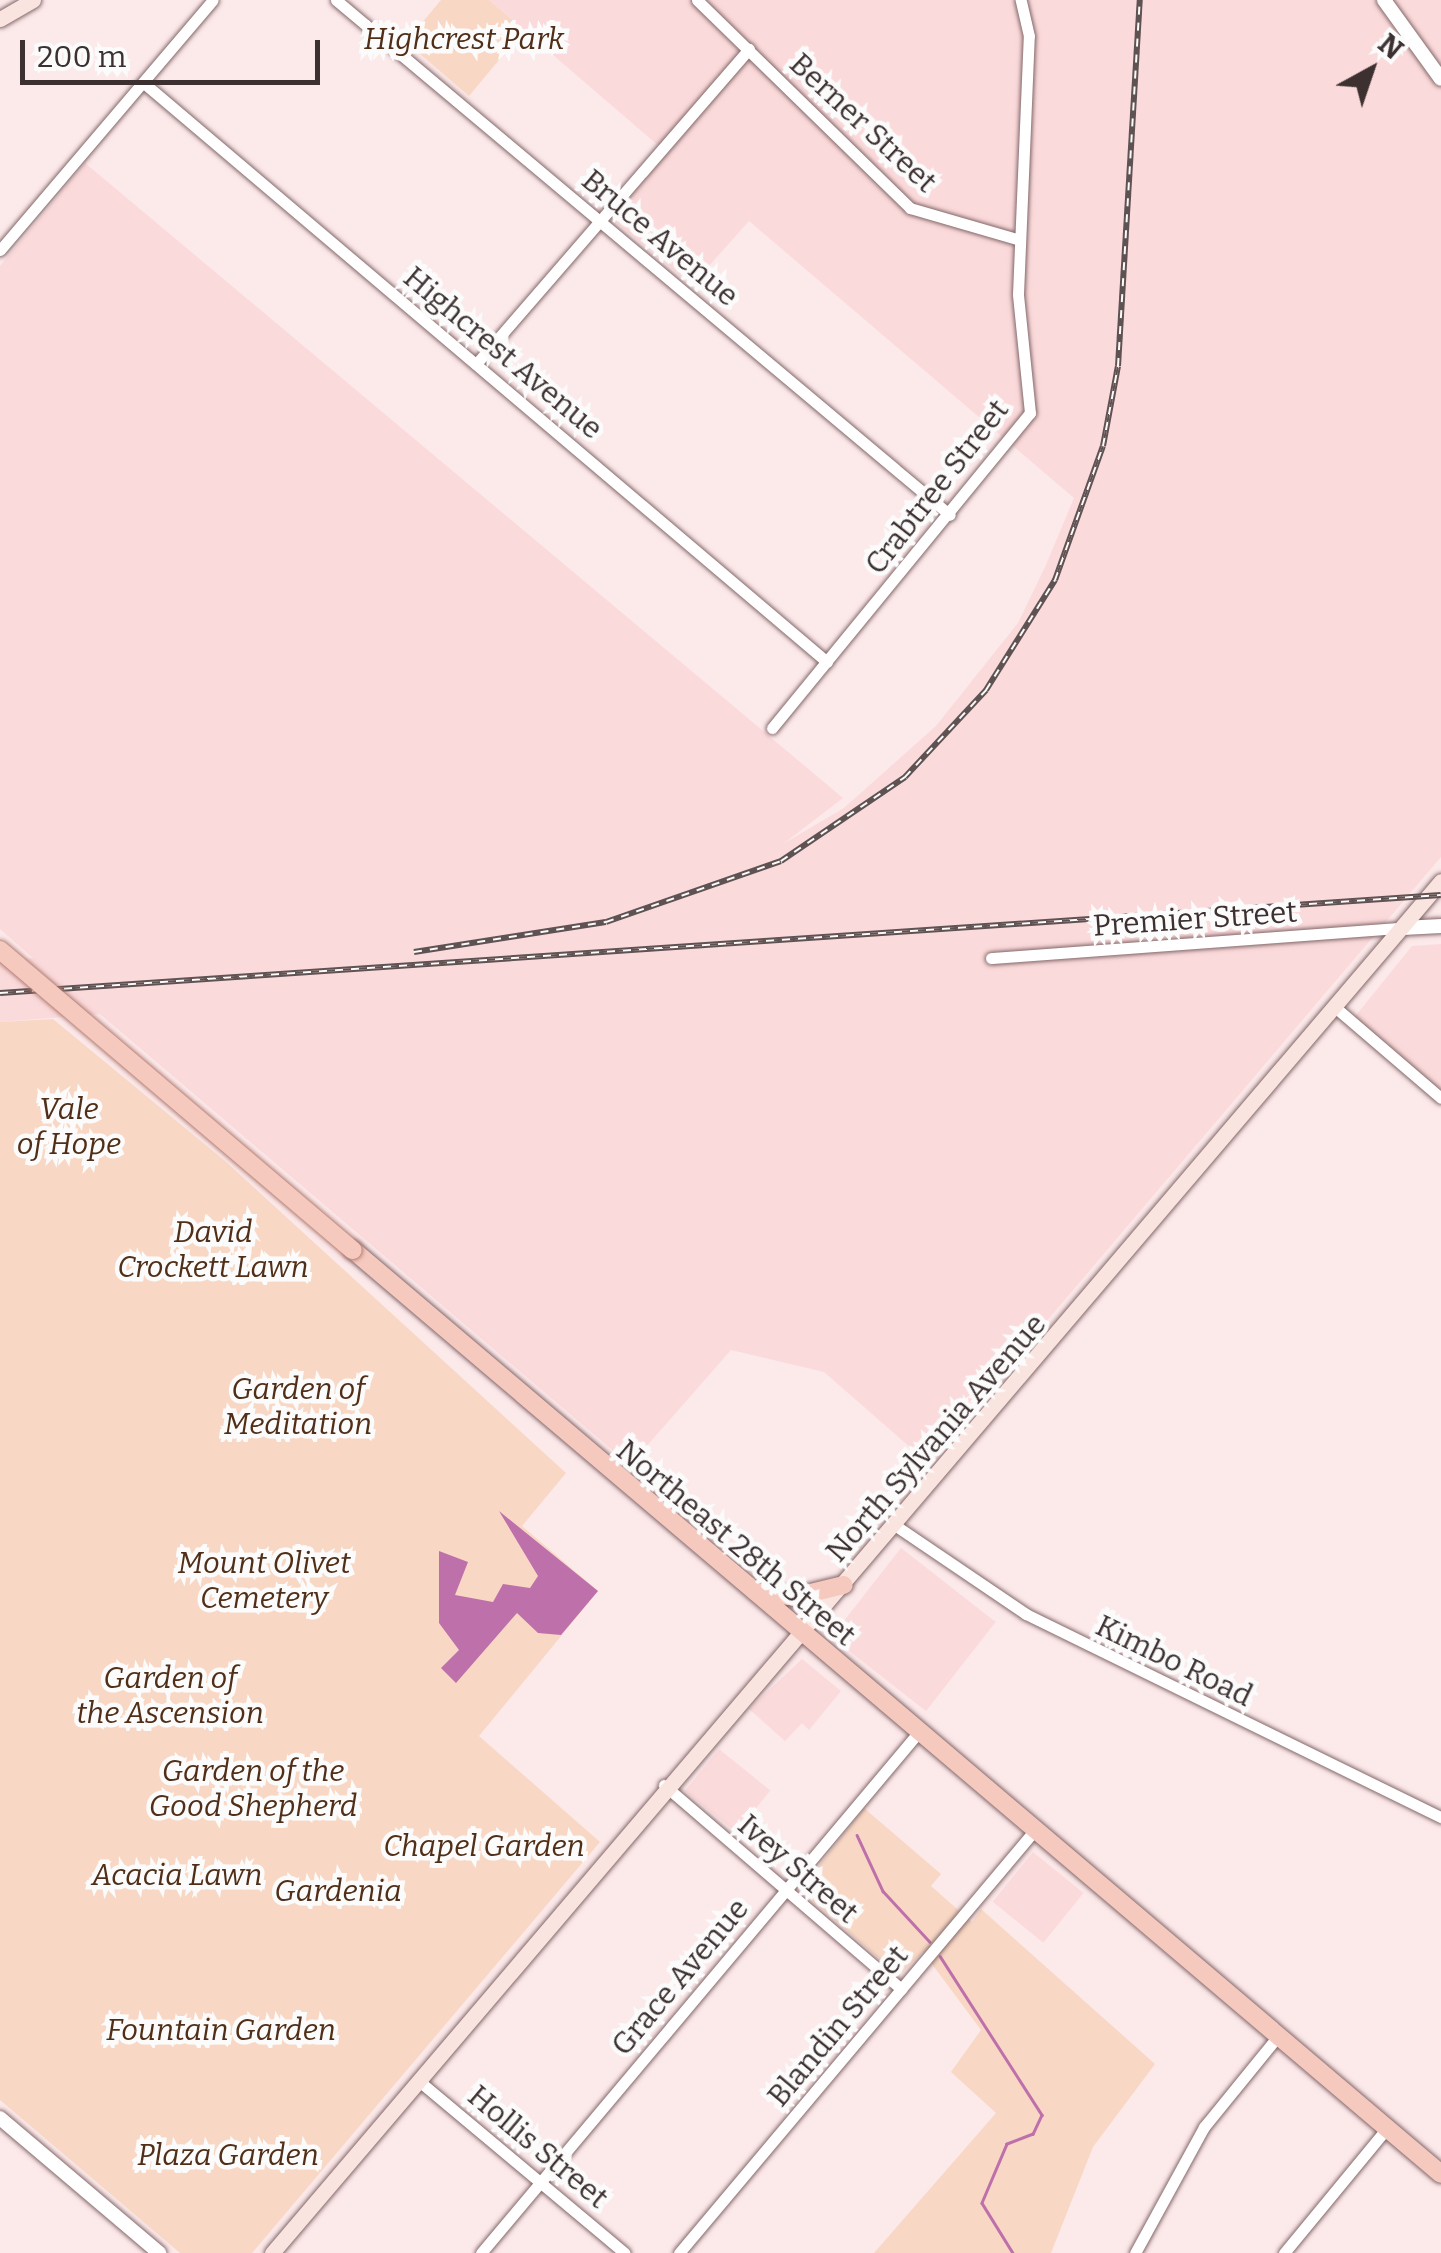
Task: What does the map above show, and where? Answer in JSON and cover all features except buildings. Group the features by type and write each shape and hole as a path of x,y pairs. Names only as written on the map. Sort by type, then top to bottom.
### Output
{"main road":[{"path":"0,19 32,0"},
{"name":"North Sylvania Avenue","path":"272,2253 664,1785 798,1632 899,1528 1441,882"},
{"name":"Northeast 28th Street","path":"0,950 798,1632 1441,2174"},
{"path":"748,1589 794,1597 844,1586"}],"street":[{"path":"0,250 213,0"},
{"name":"Bruce Avenue","path":"336,0 950,516"},
{"name":"Berner Street","path":"697,0 910,208 958,229 1017,240"},
{"name":"Crabtree Street","path":"772,728 950,516 1034,402 1017,240 1029,36 1021,0"},
{"path":"1384,0 1441,79"},
{"path":"476,364 749,50"},
{"name":"Highcrest Avenue","path":"145,84 827,662"},
{"path":"1402,928 1441,926"},
{"name":"Premier Street","path":"991,958 1402,928"},
{"path":"1336,1008 1441,1098"},
{"name":"Kimbo Road","path":"899,1528 1026,1614 1441,1817"},
{"name":"Grace Avenue","path":"481,2253 918,1733"},
{"name":"Ivey Street","path":"664,1785 901,1990"},
{"name":"Blandin Street","path":"679,2253 1034,1831"},
{"path":"1134,2253 1204,2127 1278,2036"},
{"name":"Hollis Street","path":"419,2080 625,2253"},
{"path":"0,2118 159,2253"},
{"path":"1284,2253 1386,2128"}],"shaded area":[{"path":"489,0 1441,0 1441,857 927,1462 824,1372 731,1350 630,1465 100,1014 0,1022 0,961 33,958 0,929 0,266 85,163 843,798 783,844 844,808 936,726 1018,623 1046,565 1074,498 749,221 692,285 612,219 667,153"},
{"path":"1441,944 1441,1091 1353,1019 1412,946"},
{"path":"499,1511 598,1591 561,1635 538,1633 517,1613 456,1683 441,1668 459,1650 439,1623 439,1551 468,1562 455,1595 493,1602 503,1584 530,1588 538,1576"},
{"path":"901,1548 996,1622 926,1711 831,1637"},
{"path":"802,1659 841,1691 809,1730 802,1723 785,1741 749,1709"},
{"path":"719,1749 770,1791 736,1833 685,1791"},
{"path":"1033,1852 1084,1893 1043,1943 993,1902"}],"green space":[{"name":"Highcrest Park","path":"441,0 489,0 524,30 469,96 406,42"},
{"name":"Mount Olivet Cemetery","path":"53,1019 225,1161 566,1473 522,1526 598,1591 479,1736 600,1842 252,2253 180,2253 0,2100 0,1022"},
{"path":"864,1808 941,1874 931,1886 972,1922 981,1909 1155,2064 1093,2147 1051,2253 874,2253 996,2113 951,2072 981,2030 923,1952 899,1976 800,1890"}],"waterway":[{"path":"857,1835 883,1891 930,1942"},
{"path":"940,1956 1042,2115 1033,2134 1007,2144 982,2203 1013,2253"}],"railway":[{"path":"414,952 606,922 781,861 905,777 986,690 1055,580 1103,446 1118,366 1140,0"},
{"path":"0,993 1441,895"}],"park label":[{"name":"Vale of Hope","path":"69,1126"},
{"name":"David Crockett Lawn","path":"213,1249"},
{"name":"Garden of Meditation","path":"298,1406"},
{"name":"Garden of the Ascension","path":"170,1695"},
{"name":"Garden of the Good Shepherd","path":"253,1788"},
{"name":"Chapel Garden","path":"484,1846"},
{"name":"Acacia Lawn","path":"177,1875"},
{"name":"Gardenia","path":"338,1891"},
{"name":"Fountain Garden","path":"221,2030"},
{"name":"Plaza Garden","path":"228,2155"}]}
